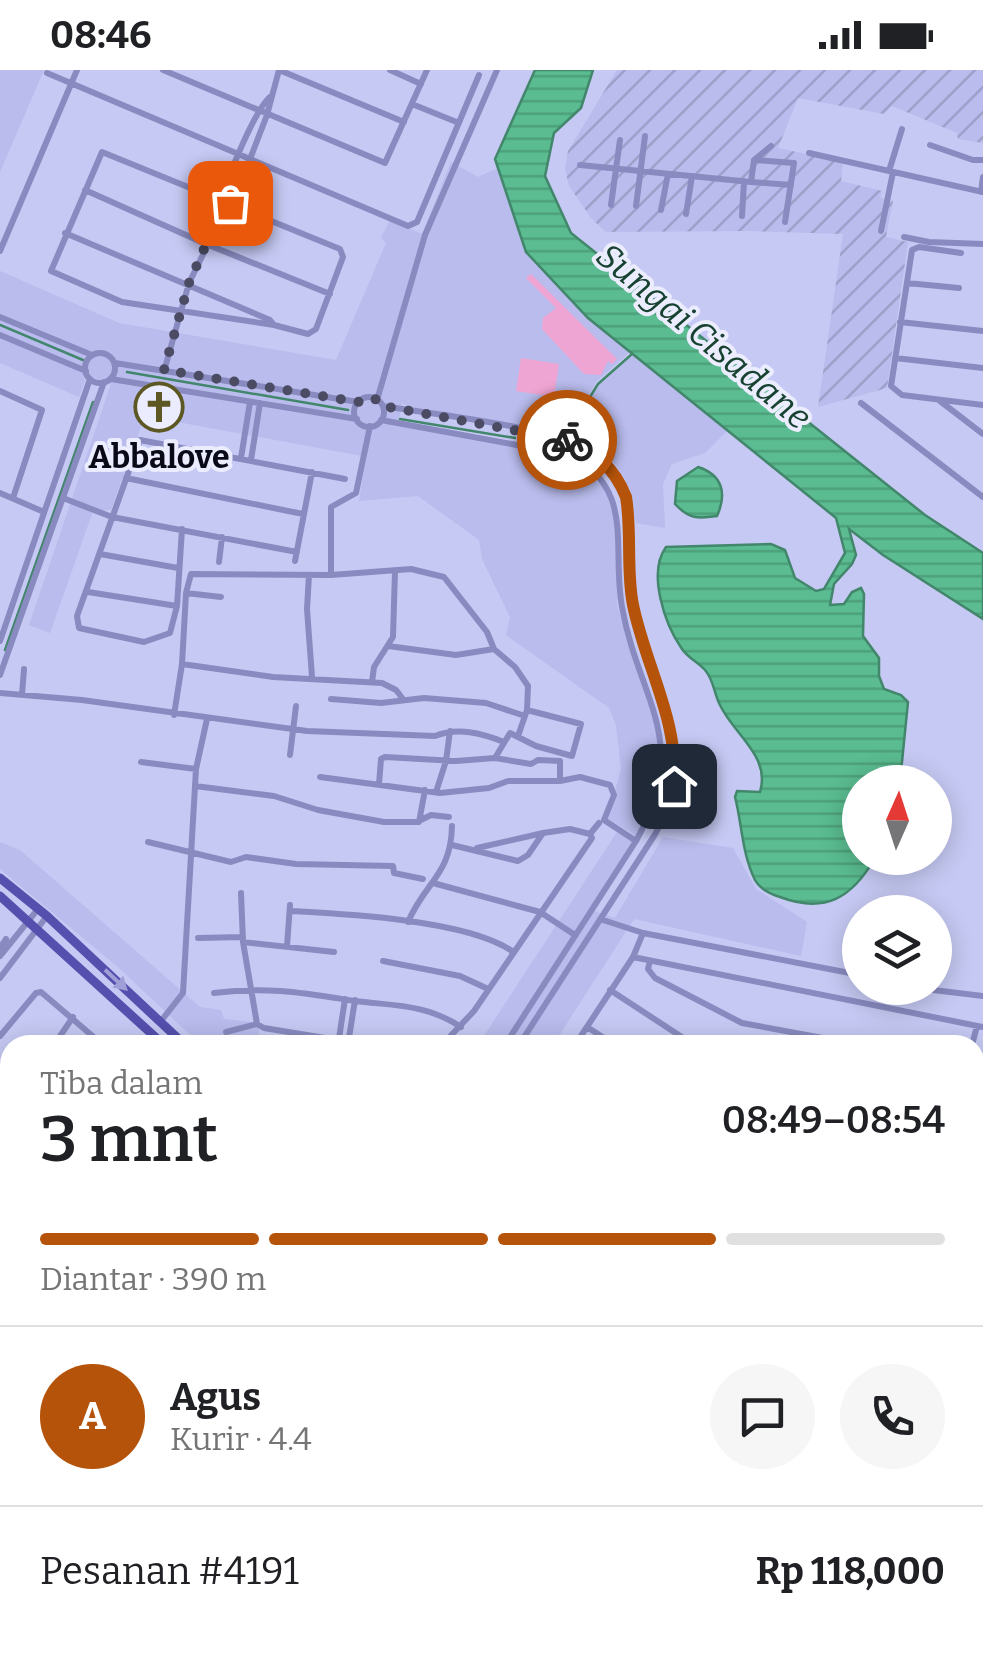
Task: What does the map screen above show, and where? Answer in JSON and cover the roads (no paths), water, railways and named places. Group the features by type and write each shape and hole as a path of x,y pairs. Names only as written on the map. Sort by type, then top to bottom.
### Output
{"main road":[{"path":"0,878 175,1035"},
{"path":"0,896 153,1035"}],"street":[{"path":"0,251 77,70"},
{"path":"163,70 381,163 388,162 427,70"},
{"path":"216,222 230,203 250,158 279,70 404,122"},
{"path":"390,70 421,84"},
{"path":"381,420 380,403 425,235 497,70"},
{"path":"48,73 408,226 418,222 479,74"},
{"path":"412,104 459,123"},
{"path":"164,370 189,283 240,154 263,114"},
{"path":"881,230 902,129"},
{"path":"636,206 646,136"},
{"path":"611,205 620,140"},
{"path":"930,145 983,160"},
{"path":"742,216 754,160 771,146"},
{"path":"102,152 343,253 313,334 122,302 51,271 84,190 102,152"},
{"path":"809,153 982,192 983,177"},
{"path":"754,160 794,163 785,222"},
{"path":"580,165 790,185"},
{"path":"660,210 668,174"},
{"path":"686,214 692,176"},
{"path":"84,190 330,294"},
{"path":"65,232 189,283 274,325"},
{"path":"904,238 983,244"},
{"path":"961,253 915,248 891,386 896,392 983,405"},
{"path":"907,283 959,288"},
{"path":"0,317 92,355 105,353 114,362 358,402 368,397 398,408 572,441 600,459 621,483 630,518 633,604 672,734 674,776 666,813 525,1035"},
{"path":"900,322 983,331"},
{"path":"0,335 107,380 357,419 370,426"},
{"path":"0,641 88,375 86,362 92,355"},
{"path":"895,358 983,368"},
{"path":"0,675 3,656 107,380 115,371 114,362"},
{"path":"0,392 42,410 13,498"},
{"path":"940,400 983,434"},
{"path":"241,458 250,402"},
{"path":"357,419 354,412 358,402"},
{"path":"251,460 260,403"},
{"path":"861,403 983,497"},
{"path":"395,422 390,414 398,408"},
{"path":"331,575 331,507 356,493 370,426 381,420 553,450 578,460 600,479 615,506 622,609 655,711 660,754 655,799 636,841 511,1035"},
{"path":"524,446 526,431"},
{"path":"182,529 177,606 170,633 144,642 79,628 112,516 140,440 345,479"},
{"path":"295,561 312,472"},
{"path":"126,478 304,514"},
{"path":"0,493 44,512"},
{"path":"63,498 112,516 296,552"},
{"path":"219,562 222,537"},
{"path":"100,554 178,568"},
{"path":"174,714 182,664 186,593 192,573 331,575 412,569 444,577 487,632 494,649 515,667 528,686 526,713 518,736"},
{"path":"372,682 374,667 393,637 395,571"},
{"path":"309,575 307,610 312,677"},
{"path":"88,592 177,606"},
{"path":"186,593 221,597"},
{"path":"388,646 456,655 494,649"},
{"path":"182,664 273,677 372,682 392,687 403,699"},
{"path":"22,695 24,669"},
{"path":"0,693 82,700 293,730 432,736 450,731 472,732 504,742"},
{"path":"331,699 381,704 403,699 490,704 582,724 572,756 531,764 495,758 446,761 385,756 381,759 379,784"},
{"path":"290,755 296,706"},
{"path":"161,1021 183,990 196,769 207,719"},
{"path":"436,792 450,731"},
{"path":"495,758 510,732 536,746 563,752 560,781"},
{"path":"140,762 196,769"},
{"path":"320,776 436,792 489,788 508,781 580,777 610,785 614,794 604,820 636,841"},
{"path":"195,786 274,796 360,819 419,822 431,815 451,821 452,845 446,863 408,922"},
{"path":"419,822 425,790"},
{"path":"453,1035 599,823"},
{"path":"476,848 543,832 570,829 590,834"},
{"path":"452,845 518,861 528,855 543,832"},
{"path":"148,842 232,862 246,857 291,863 393,866 394,873 423,878"},
{"path":"432,883 540,912 575,935"},
{"path":"241,894 243,940 257,1024 300,1035"},
{"path":"286,946 290,908 408,922 488,937 512,951"},
{"path":"0,956 28,920 42,912"},
{"path":"0,978 37,929 42,912"},
{"path":"600,919 642,933 842,972"},
{"path":"581,1035 633,957 642,933"},
{"path":"198,938 334,952"},
{"path":"0,948 6,939"},
{"path":"633,957 980,1026"},
{"path":"383,961 460,976 486,988"},
{"path":"650,961 648,969 655,978 727,1018 811,1035"},
{"path":"214,993 252,988 430,1010 461,1028"},
{"path":"610,990 679,1035"},
{"path":"1,1035 39,992 92,1035"},
{"path":"952,992 983,996"},
{"path":"340,1035 345,998"},
{"path":"349,1035 355,1000"},
{"path":"61,1035 73,1017"},
{"path":"226,1032 257,1024"},
{"path":"586,1027 599,1035"}],"waterway":[{"path":"0,325 83,360"},
{"path":"568,433 598,384 632,354"},
{"path":"127,372 348,410"},
{"path":"5,650 93,402"},
{"path":"400,419 515,438"},
{"path":"537,442 556,445"}],"place":[{"name":"Abbalove","path":"159,407"}],"water label":[{"name":"Sungai Cisadane","path":"704,336"}]}
